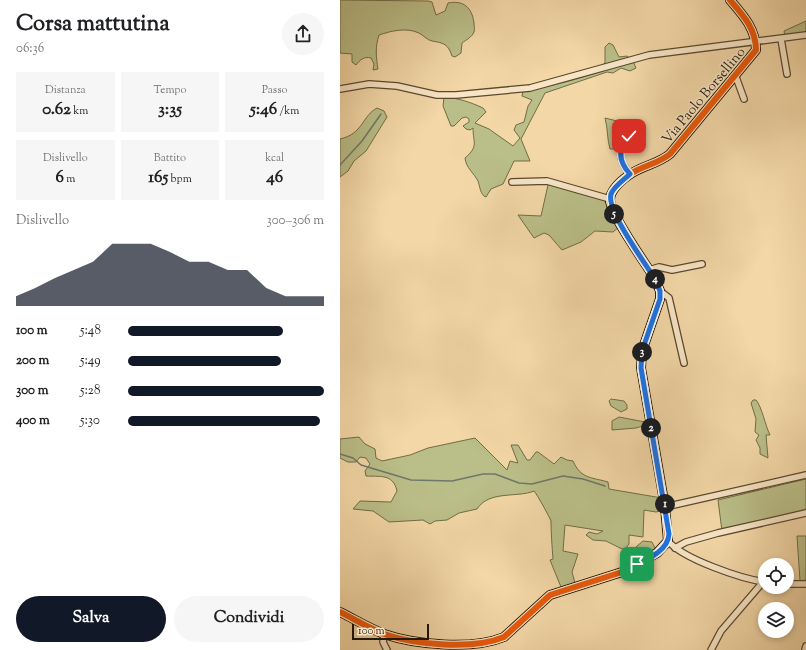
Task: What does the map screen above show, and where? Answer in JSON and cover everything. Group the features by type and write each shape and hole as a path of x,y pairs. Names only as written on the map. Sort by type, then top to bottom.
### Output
{"street":[{"name":"Via Paolo Borsellino","path":"610,199 614,189 630,174 663,160 670,154 756,50 756,42 751,28 730,0"},
{"path":"340,89 369,84 397,86 437,95 456,95 530,88 649,55 806,36"},
{"path":"781,39 787,74"},
{"path":"736,76 744,99"},
{"path":"629,136 622,143 620,150 621,161 630,174"},
{"path":"512,182 547,181 610,199 614,213 660,291 669,298 684,363"},
{"path":"649,270 659,267 672,270 702,264"},
{"path":"660,291 656,313 642,351 641,368 666,507 668,541 675,548 717,568 758,580"},
{"path":"666,507 806,476"},
{"path":"675,548 686,542 711,535 806,513"},
{"path":"340,612 384,634 426,642 474,647 496,641 504,637 550,595 622,572 657,554 668,541"},
{"path":"794,584 806,584"},
{"path":"711,650 721,631 758,589"},
{"path":"384,634 383,642 387,650"},
{"path":"804,650 806,646"}],"green space":[{"path":"340,0 428,1 432,2 436,15 445,11 448,3 458,3 469,9 473,17 474,31 470,37 462,43 461,53 455,57 452,56 449,49 445,45 440,42 427,39 414,31 399,30 379,35 376,52 378,69 373,70 374,64 371,58 362,59 356,65 352,62 352,54 340,53"},
{"path":"806,21 806,32 785,36 784,31"},
{"path":"609,43 613,45 619,57 627,56 631,59 603,66 605,62 605,47"},
{"path":"633,61 636,68 630,71 621,68 613,73 607,72 545,93 521,139 530,161 514,161 503,184 491,189 486,197 484,196 478,181 468,168 465,158 474,147 473,128 470,130 463,126 469,122 469,119 466,117 462,118 454,126 451,126 443,106 444,97 454,98 483,108 486,112 475,123 489,129 513,146 520,138 514,130 516,125 524,122 528,106 532,100 522,96 523,91 575,79"},
{"path":"377,108 384,111 387,117 366,151 354,161 348,171 340,177 340,139 348,137 358,129 372,111"},
{"path":"605,118 637,126 622,142 618,149 610,149"},
{"path":"551,184 604,200 619,227 613,232 595,231 581,242 562,250 549,235 544,233 534,238 518,215 541,216 548,185"},
{"path":"611,399 624,401 627,405 627,409 621,412 611,406 609,401"},
{"path":"753,400 756,400 758,403 770,435 766,435 768,458 760,454 760,448 756,440 759,435 755,432 756,419 751,403"},
{"path":"619,417 645,422 646,425 636,428 612,430 612,421"},
{"path":"359,437 365,444 375,449 376,458 382,461 410,455 428,448 475,438 507,470 510,461 518,463 511,445 518,445 527,460 530,460 536,452 554,464 561,457 573,461 579,471 583,474 608,482 609,489 662,498 664,510 656,512 644,510 643,537 629,535 629,544 626,548 622,549 606,541 593,540 586,535 589,532 597,534 603,531 565,525 563,551 578,554 572,572 575,583 561,587 550,560 553,559 551,521 534,491 489,499 482,503 477,509 459,513 447,520 435,521 430,524 423,520 389,522 373,511 353,509 360,501 391,502 397,491 392,481 385,477 366,476 365,471 370,464 366,458 360,457 356,462 348,462 340,458 340,439"},
{"path":"806,479 806,512 722,531 718,500"},
{"path":"797,536 806,536 806,580 800,581"},
{"path":"643,541 652,542 655,548 652,552 646,554 639,553 636,547"}],"waterway":[{"path":"340,165 362,141 381,114"},
{"path":"340,454 353,458 361,465 411,480 452,481 483,474 495,474 519,483 532,484 563,476 583,479 605,486"}],"cycle path":[{"path":"340,612 384,634 412,641 461,645 491,641 504,637 550,595 622,572 657,553 668,541 665,507 641,368 642,351 660,299 660,291 655,279 621,227 611,206 610,199 612,192 626,177 670,154 756,50 754,35 748,23 730,0"}],"route":[{"path":"629,136 622,143 620,150 621,161 630,174 612,192 610,199 614,213 655,279 660,291 660,299 656,313 642,351 641,368 666,507 669,534 668,541 657,554 637,564"}]}
